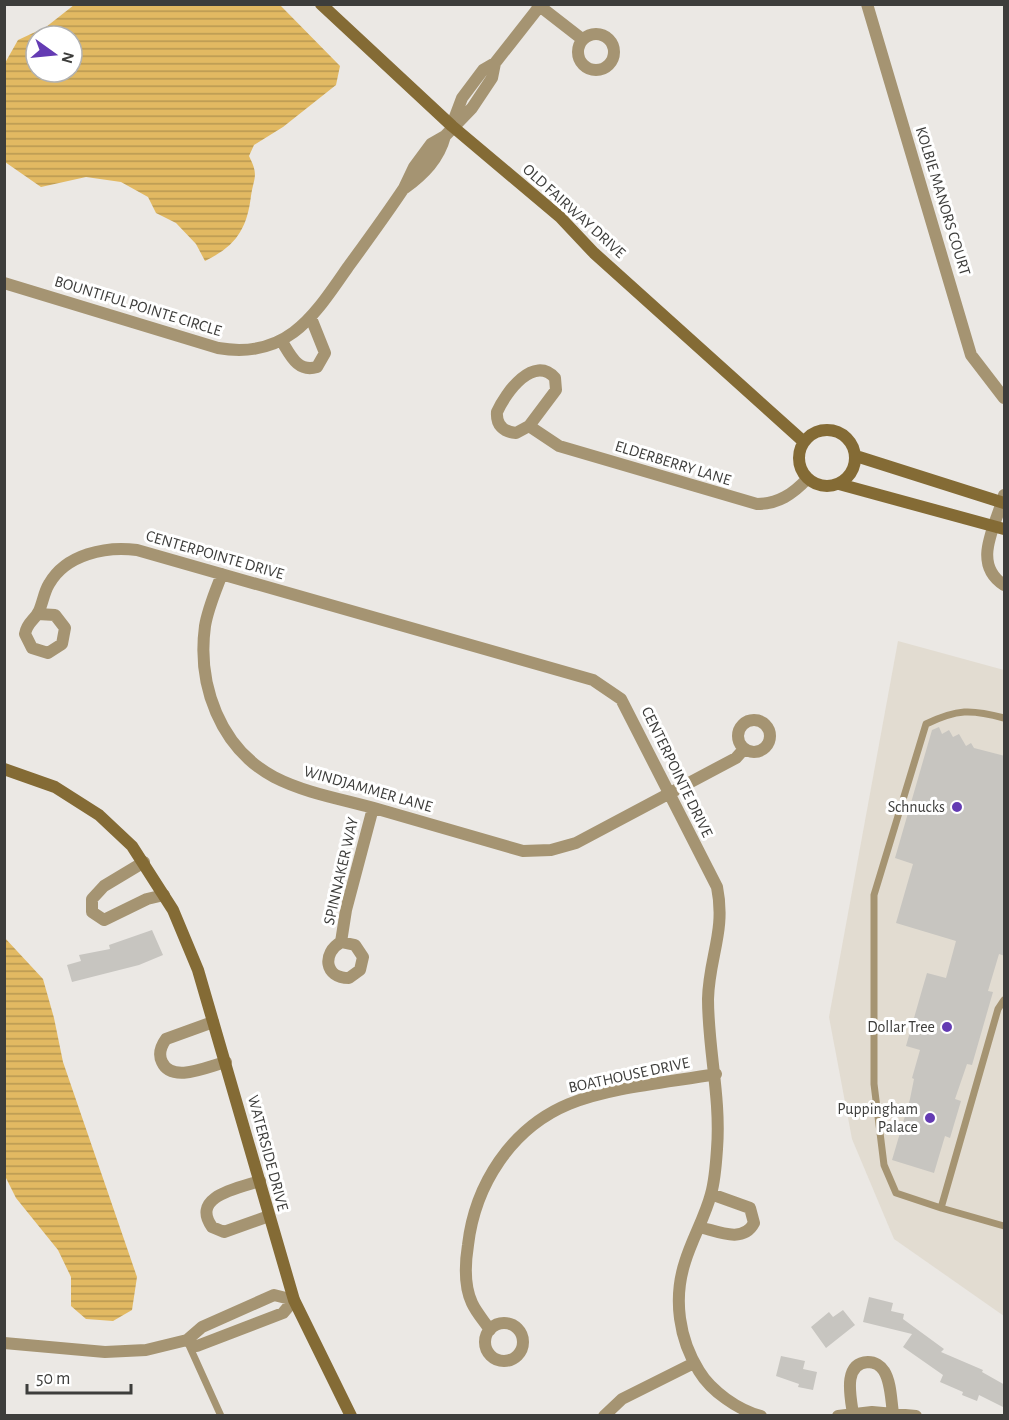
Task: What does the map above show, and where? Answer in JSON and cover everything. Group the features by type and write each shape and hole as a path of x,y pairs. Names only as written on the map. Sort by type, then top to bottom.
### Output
{"street":[{"name":"OLD FAIRWAY DRIVE","path":"321,4 448,131 560,217 594,253 804,442"},
{"name":"KOLBIE MANORS COURT","path":"867,4 971,355 1005,398"},
{"path":"448,131 462,98 483,70 495,63 538,6 582,39"},
{"name":"BOUNTIFUL POINTE CIRCLE","path":"4,283 218,348 256,350 280,340 312,318 404,188 414,166 431,144 448,131"},
{"path":"280,340 299,366 310,369 317,367 326,352 312,318"},
{"path":"538,368 544,369 555,378 556,390 529,426 516,433 505,431 498,424 497,412 525,375 538,368"},
{"name":"ELDERBERRY LANE","path":"529,426 559,446 745,502 768,504 777,501 800,488 807,479"},
{"path":"839,484 851,475 856,456 853,446 846,436 837,431 817,432 804,442 799,461 807,479 820,486 839,484 999,528"},
{"path":"856,456 1004,500 999,528 985,557 991,571 1005,585"},
{"name":"CENTERPOINTE DRIVE","path":"38,614 49,584 61,570 88,554 104,549 137,550 593,680 608,688 629,711 717,887 720,902 721,921 711,970 708,1001 716,1074 717,1147 711,1194 685,1262 679,1298 682,1335 694,1364 705,1381 756,1415"},
{"name":"WINDJAMMER LANE","path":"222,574 206,624 204,656 207,685 213,707 228,736 243,754 276,778 523,851 551,850 576,843 736,758 744,749"},
{"name":"WATERSIDE DRIVE","path":"4,769 55,787 99,815 132,846 164,895 186,938 213,1022 294,1300 351,1416"},
{"name":"SPINNAKER WAY","path":"341,942 346,910 373,808"},
{"path":"144,862 104,886 92,900 92,912 104,920 147,899 164,895"},
{"path":"213,1022 166,1040 160,1051 162,1063 171,1072 178,1073 225,1062"},
{"name":"BOATHOUSE DRIVE","path":"490,1330 472,1303 466,1278 467,1255 474,1212 481,1190 503,1155 535,1125 567,1104 585,1098 716,1074"},
{"path":"260,1181 215,1197 207,1207 206,1215 212,1227 224,1232 268,1216"},
{"path":"699,1227 741,1235 750,1230 754,1223 750,1208 711,1194"},
{"path":"4,1343 128,1352 187,1340 202,1327 274,1294 294,1300 283,1313 197,1346 187,1340"},
{"path":"853,1414 850,1378 857,1367 869,1362 877,1364 886,1373 893,1413"},
{"path":"604,1416 622,1399 694,1364"},
{"path":"838,1416 893,1413 916,1416"}],"lane":[{"path":"1005,718 977,710 949,713 926,724 874,895 874,1084 884,1165 896,1193 1005,1226"},
{"path":"940,1208 998,1009 1005,1000"},
{"path":"187,1340 221,1416"}],"shaded area":[{"path":"279,4 340,66 336,85 283,127 254,145 249,156 255,176 243,227 232,243 205,261 196,244 176,223 156,213 148,197 121,182 86,177 41,187 5,162 5,63 18,40 24,37 24,84 84,84 84,24 50,24 74,5"},
{"path":"898,641 1004,670 1004,1316 894,1239 852,1139 829,1017"},
{"path":"4,937 43,979 63,1062 137,1277 132,1310 113,1321 86,1319 71,1306 71,1277 58,1250 16,1198 5,1176"}],"building":[{"name":"Schnucks","path":"939,727 942,734 949,730 953,737 959,734 966,746 971,743 974,748 1005,756 1005,956 999,954 988,991 993,992 972,1065 967,1064 955,1099 961,1101 950,1138 945,1136 934,1173 892,1160 910,1099 914,1079 912,1078 920,1050 906,1046 922,990 927,973 946,978 956,941 896,923 913,864 895,858 932,730"},
{"path":"152,930 163,955 139,965 72,982 67,965 81,961 79,955 110,949 109,945"},
{"path":"869,1297 893,1303 891,1311 904,1314 903,1319 944,1349 941,1352 983,1370 982,1372 1005,1385 1005,1408 979,1395 977,1401 962,1395 963,1392 940,1382 943,1375 903,1347 912,1334 863,1322"},
{"path":"843,1310 855,1325 826,1348 811,1327 829,1312 833,1317"},
{"path":"781,1356 805,1361 803,1369 817,1372 813,1390 798,1387 799,1384 776,1376"}],"place":[{"name":"Schnucks","path":"957,807"},
{"name":"Dollar Tree","path":"947,1027"},
{"name":"Puppingham Palace","path":"930,1118"}]}
